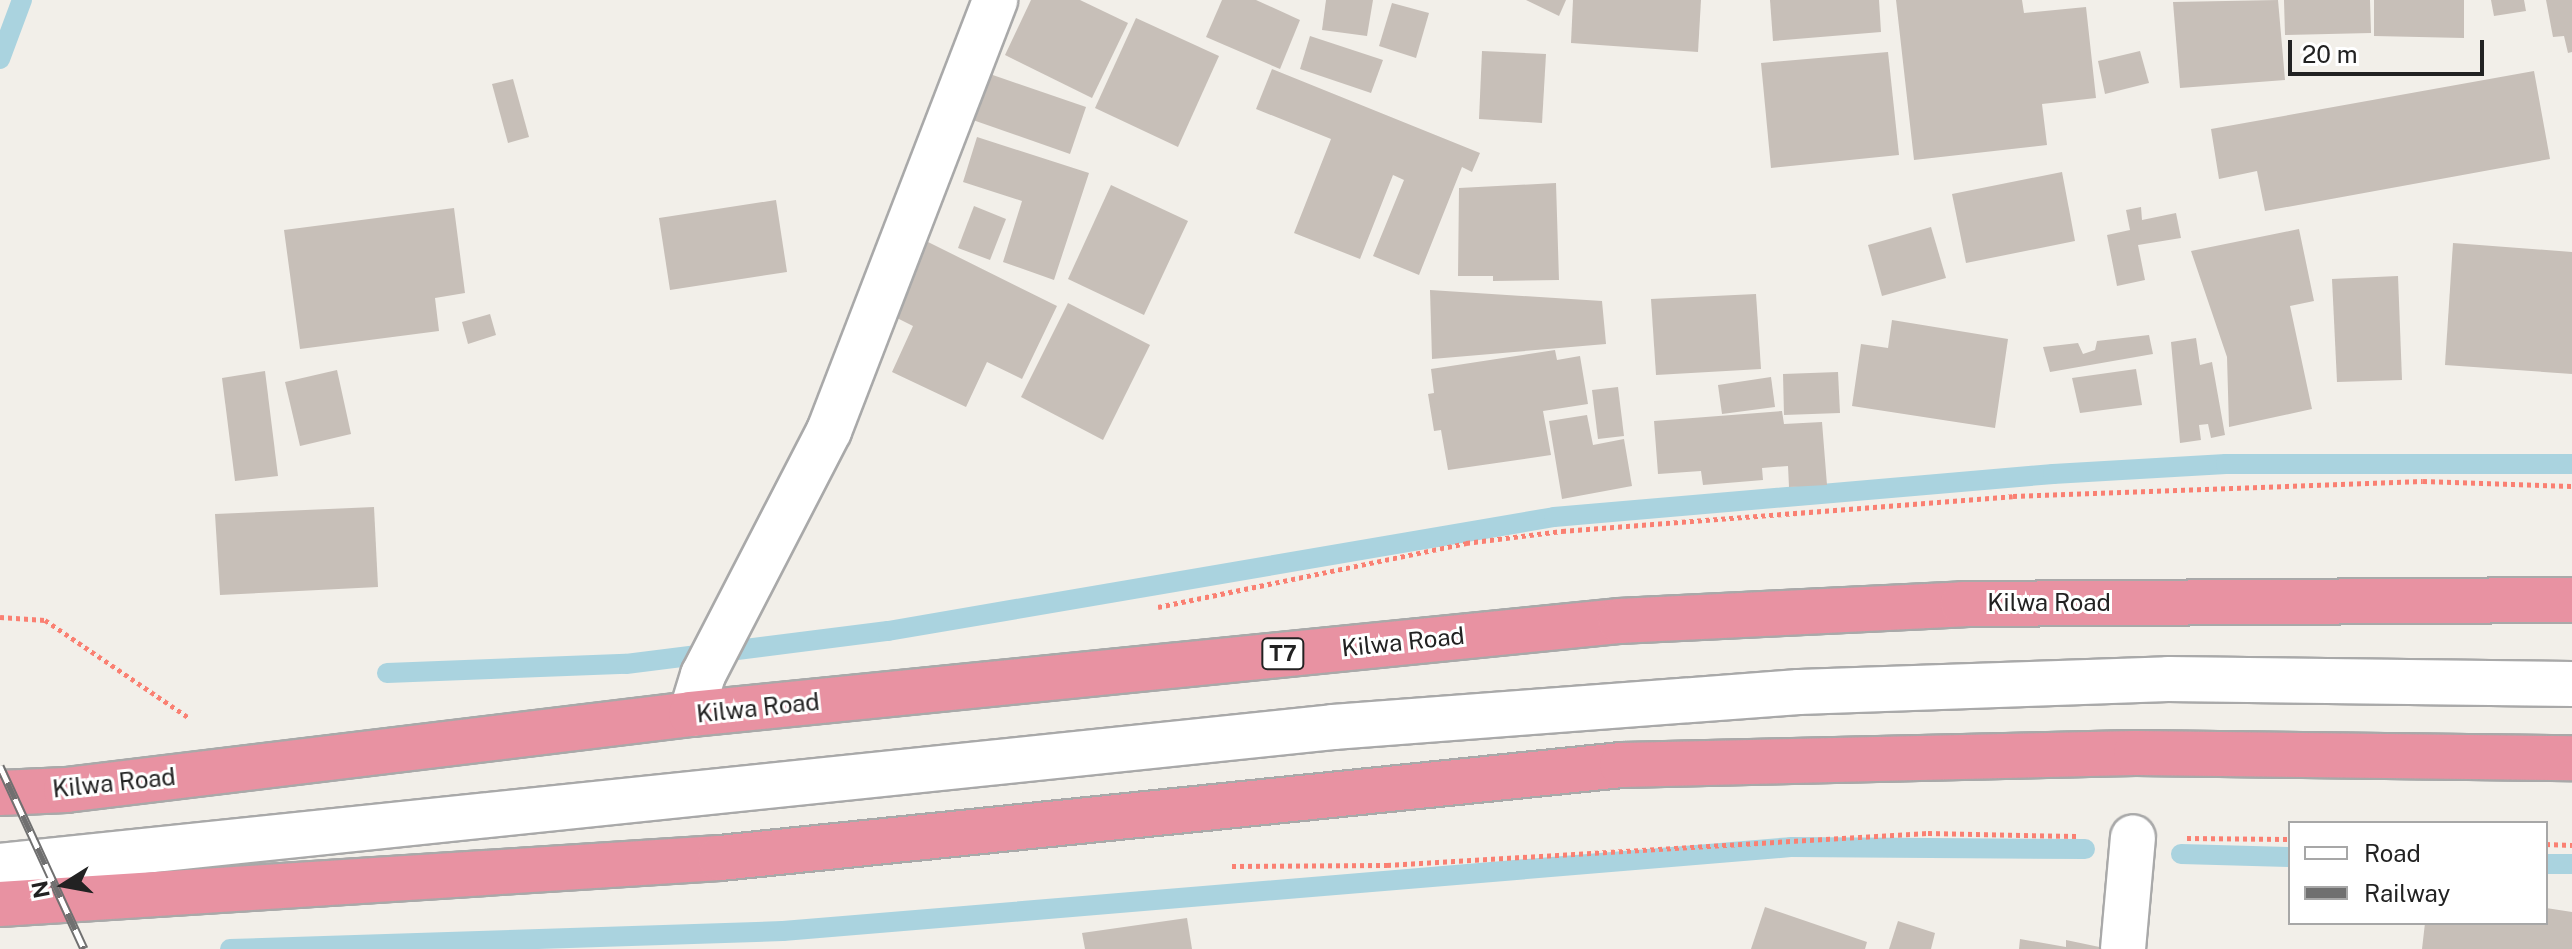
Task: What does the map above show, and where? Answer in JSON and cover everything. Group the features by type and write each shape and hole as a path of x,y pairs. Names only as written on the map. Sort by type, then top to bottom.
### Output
{"highway":[{"name":"Kilwa Road","path":"0,793 66,790 691,714 1620,621 1963,604 2572,600"},
{"path":"0,904 720,858 1622,765 2136,753 2572,758"}],"street":[{"path":"691,714 703,675 829,431 995,0"},
{"path":"0,866 1333,727 1799,692 2168,679 2572,684"},
{"path":"2123,949 2133,837"}],"path":[{"path":"1141,610 1466,543 1562,531 2013,496 2423,481 2572,486"},
{"path":"0,617 45,620 193,720"},
{"path":"2548,844 2572,845"}],"building":[{"path":"1031,0 1080,0 1128,23 1092,98 1005,55"},
{"path":"1222,0 1256,0 1300,20 1280,69 1206,37"},
{"path":"1326,0 1373,0 1367,36 1322,30"},
{"path":"1526,0 1566,0 1559,16"},
{"path":"1573,0 1701,0 1698,52 1571,43"},
{"path":"1770,0 1879,0 1881,32 1773,41"},
{"path":"1896,0 2022,0 2024,13 2086,7 2096,98 2042,104 2047,145 1914,160"},
{"path":"2278,0 2285,80 2180,88 2173,2"},
{"path":"2284,0 2370,0 2371,33 2285,35"},
{"path":"2374,0 2464,0 2464,38 2374,36"},
{"path":"2491,0 2524,0 2526,11 2494,16"},
{"path":"2546,0 2572,0 2572,52 2568,53 2564,36 2553,37"},
{"path":"1392,3 1429,13 1416,58 1379,46"},
{"path":"1136,18 1219,56 1178,147 1095,108"},
{"path":"1310,36 1383,60 1371,93 1300,69"},
{"path":"1482,51 1546,54 1542,123 1479,119"},
{"path":"2140,51 2149,83 2105,94 2098,61"},
{"path":"1888,52 1899,155 1771,168 1761,63"},
{"path":"1272,69 1480,153 1472,172 1462,167 1419,275 1373,256 1404,180 1393,175 1360,259 1294,233 1331,139 1256,109"},
{"path":"2534,71 2550,159 2265,211 2257,171 2219,179 2211,129"},
{"path":"987,73 1086,107 1070,154 970,119"},
{"path":"513,79 529,137 508,143 492,84"},
{"path":"977,137 1089,173 1054,280 1003,262 1022,201 963,182"},
{"path":"2062,172 2075,241 1966,263 1952,194"},
{"path":"1556,183 1559,280 1493,281 1493,276 1458,276 1459,188"},
{"path":"1111,185 1188,221 1144,315 1068,279"},
{"path":"776,200 787,272 670,290 659,218"},
{"path":"974,206 1006,219 990,260 958,248"},
{"path":"2141,207 2142,220 2176,213 2181,238 2138,245 2145,280 2117,286 2107,235 2130,230 2126,210"},
{"path":"454,208 465,293 435,298 439,331 300,349 284,230"},
{"path":"1931,227 1946,278 1882,296 1868,245"},
{"path":"2299,229 2314,301 2290,306 2312,409 2229,427 2227,357 2191,251"},
{"path":"926,241 1057,306 1022,379 987,362 966,407 892,372 913,326 891,315"},
{"path":"2453,243 2572,252 2572,374 2445,365"},
{"path":"2398,276 2402,380 2337,382 2332,279"},
{"path":"1430,290 1602,301 1606,344 1432,359"},
{"path":"1756,294 1761,369 1656,375 1651,299"},
{"path":"1068,303 1150,345 1103,440 1021,397"},
{"path":"490,314 496,335 468,344 462,322"},
{"path":"1892,320 2008,339 1995,428 1852,406 1861,344 1888,348"},
{"path":"2149,335 2153,354 2050,372 2043,347 2078,343 2083,354 2095,350 2097,341"},
{"path":"2196,338 2200,365 2212,362 2225,435 2211,438 2208,424 2199,425 2201,440 2180,443 2171,342"},
{"path":"1555,350 1557,360 1580,356 1588,404 1543,411 1551,455 1448,470 1441,430 1434,431 1428,394 1434,393 1431,369"},
{"path":"2136,369 2142,405 2080,413 2072,378"},
{"path":"337,370 351,434 300,446 285,382"},
{"path":"265,371 278,476 235,481 222,378"},
{"path":"1838,372 1840,413 1784,415 1783,374"},
{"path":"1771,377 1775,407 1722,414 1718,385"},
{"path":"1618,387 1624,436 1598,439 1592,390"},
{"path":"1782,411 1784,424 1822,422 1827,485 1789,487 1788,466 1762,468 1763,480 1703,485 1701,471 1658,474 1654,421"},
{"path":"1587,415 1593,445 1624,439 1632,486 1562,499 1549,421"},
{"path":"374,507 378,587 220,595 215,514"},
{"path":"1765,907 1867,942 1865,949 1751,949"},
{"path":"2548,908 2572,912 2572,949 2422,949 2425,925 2548,925"},
{"path":"1187,918 1192,949 1085,949 1082,933"},
{"path":"1898,921 1935,933 1931,949 1889,949"},
{"path":"2020,939 2066,947 2066,940 2109,949 2019,949"}],"waterway":[{"path":"0,59 22,0"},
{"path":"387,673 626,664 888,631 1554,517 2053,474 2226,464 2572,464"},
{"path":"230,949 783,931 1791,847 2085,849"},
{"path":"2181,854 2288,857"},
{"path":"2548,864 2572,864"}],"railway":[{"path":"0,766 84,949"}]}
